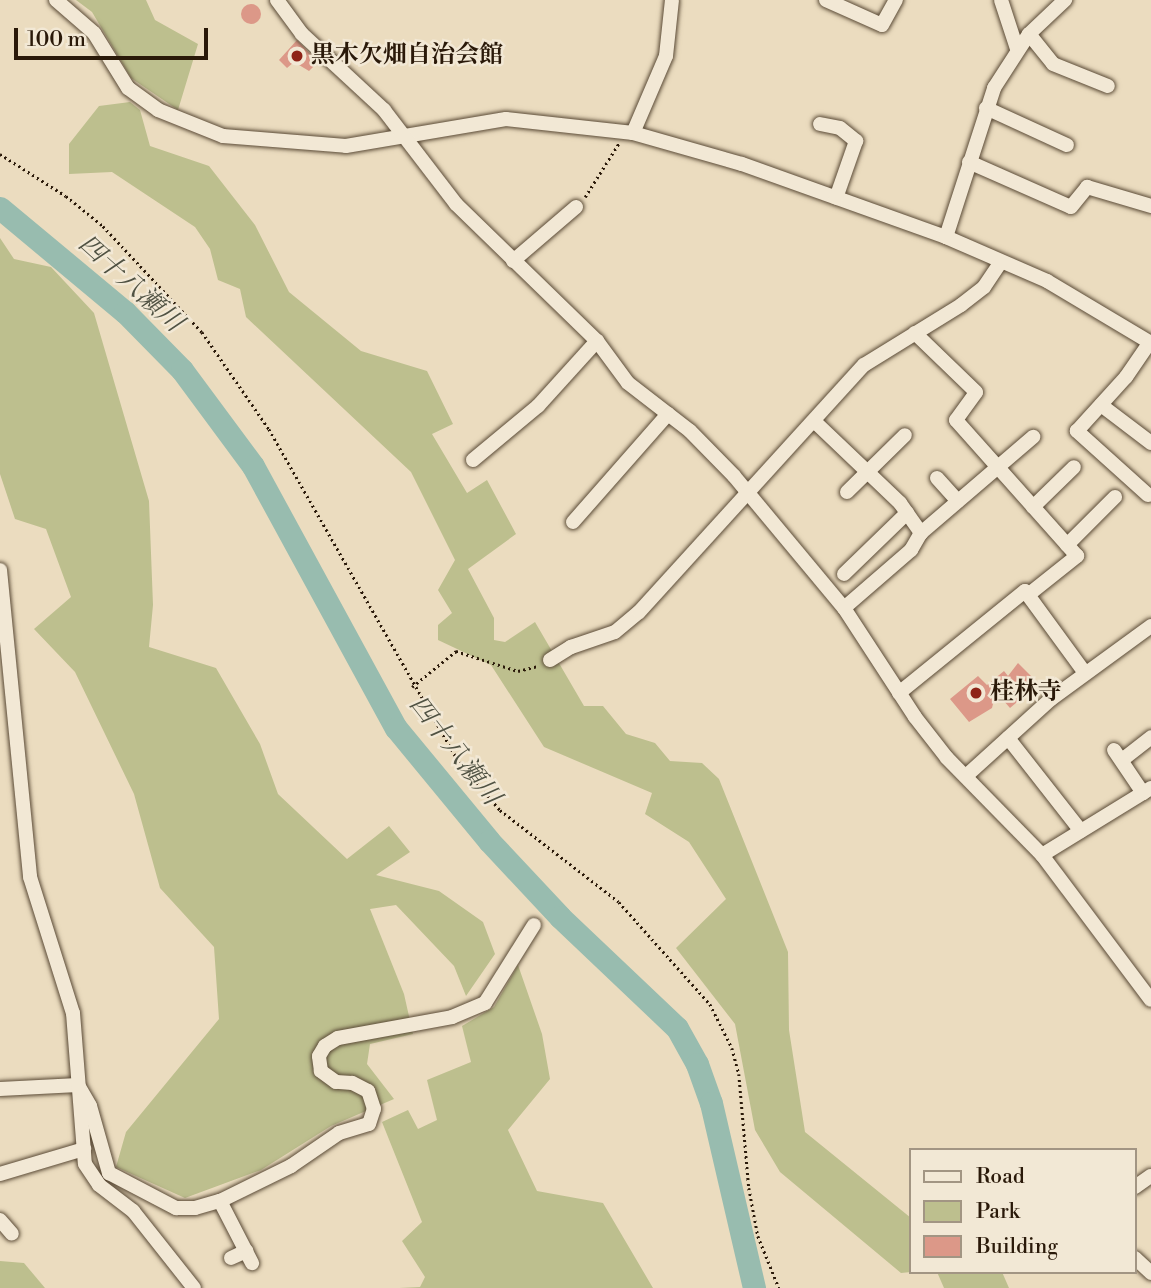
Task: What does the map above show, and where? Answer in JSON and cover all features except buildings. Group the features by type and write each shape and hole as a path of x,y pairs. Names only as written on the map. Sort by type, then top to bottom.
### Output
{"street":[{"path":"56,0 93,33 128,88 159,110 223,136 346,146 506,119 629,132 742,164 946,237 1047,281 1151,342 1077,431 1148,495"},
{"path":"277,0 302,34 384,110 456,204 597,341 628,383 668,414 734,476 744,494 844,608 899,693 967,776 1042,855 1151,1000"},
{"path":"629,132 666,56 672,0"},
{"path":"826,0 882,25 896,0"},
{"path":"1001,0 1017,49"},
{"path":"946,237 986,108 1017,49 1065,0"},
{"path":"1029,34 1053,64 1108,86"},
{"path":"986,108 1068,145"},
{"path":"820,124 840,128 856,141 836,198"},
{"path":"969,162 1071,207 1087,187 1151,206"},
{"path":"513,261 576,207"},
{"path":"550,660 571,647 615,632 639,612 863,365 984,288 1000,262"},
{"path":"915,333 976,392 956,420 1077,556 1028,594"},
{"path":"473,460 538,406 597,341"},
{"path":"1101,405 1151,443"},
{"path":"573,522 668,414"},
{"path":"814,421 869,471 907,513 921,533"},
{"path":"847,492 905,435"},
{"path":"844,608 911,550 921,533 997,467 1006,465 1033,437"},
{"path":"1033,507 1074,467"},
{"path":"937,478 958,501"},
{"path":"1067,545 1115,497"},
{"path":"844,574 907,513"},
{"path":"0,570 30,877 71,1004 84,1149 90,1174 133,1211 194,1288"},
{"path":"899,693 1025,591 1085,673"},
{"path":"967,776 1085,673 1148,634"},
{"path":"1042,855 1147,790 1118,755 1151,737"},
{"path":"1008,738 1081,831"},
{"path":"78,1085 90,1106 109,1173 176,1208 195,1208 220,1201 291,1166 340,1133 369,1124 374,1109 368,1091 352,1083 336,1082 321,1071 319,1056 324,1046 338,1038 452,1017 485,1003 534,925"},
{"path":"0,1089 78,1085"},
{"path":"0,1174 84,1149"},
{"path":"220,1201 249,1257 232,1258"},
{"path":"0,1220 12,1234"},
{"path":"1137,1260 1151,1273"}],"path":[{"path":"576,207 629,132"},
{"path":"0,154 66,196 103,226 202,332 269,429 412,687 479,789 521,828 619,902 710,1004 732,1048 739,1074 758,1236 779,1288"},
{"path":"412,687 456,651 518,671 529,671 550,660"}],"green space":[{"path":"76,0 146,0 155,20 198,44 178,110 131,78 92,12"},
{"path":"130,102 140,110 150,146 209,166 255,225 289,292 361,351 427,371 453,424 432,434 467,493 487,480 516,534 468,569 494,618 494,640 505,642 535,622 584,706 603,706 626,734 655,743 670,761 702,763 719,779 788,952 789,1030 805,1132 909,1216 909,1272 901,1273 780,1172 755,1130 735,1024 676,948 726,899 689,842 645,814 652,793 544,747 491,665 438,640 438,625 452,613 438,590 455,560 411,472 246,317 240,289 218,280 210,249 195,227 112,172 69,174 69,144 99,106"},
{"path":"0,238 14,259 51,267 94,313 149,501 153,605 149,647 216,668 260,744 278,794 347,859 389,826 410,852 376,875 439,891 483,922 495,954 466,996 454,966 396,905 370,909 404,994 413,1034 370,1044 367,1064 394,1099 331,1126 261,1170 185,1198 116,1167 126,1132 219,1019 214,947 160,888 134,794 75,672 34,629 71,597 46,529 15,519 0,474"},
{"path":"518,965 542,1034 550,1079 508,1130 537,1191 603,1203 653,1288 399,1288 420,1287 425,1277 402,1241 422,1222 382,1122 408,1110 418,1129 437,1120 427,1080 471,1062 462,1026 494,1007"},
{"path":"0,1261 24,1263 45,1288 0,1288"},
{"path":"938,1274 1003,1274 1009,1288 944,1288"}],"waterway":[{"name":"四十八瀬川","path":"0,208 125,312 182,370 253,466 396,728 489,841 560,917 677,1028 697,1064 711,1103 754,1288"}],"place":[{"name":"黒木欠畑自治会館","path":"297,56"},
{"name":"桂林寺","path":"976,693"}]}
